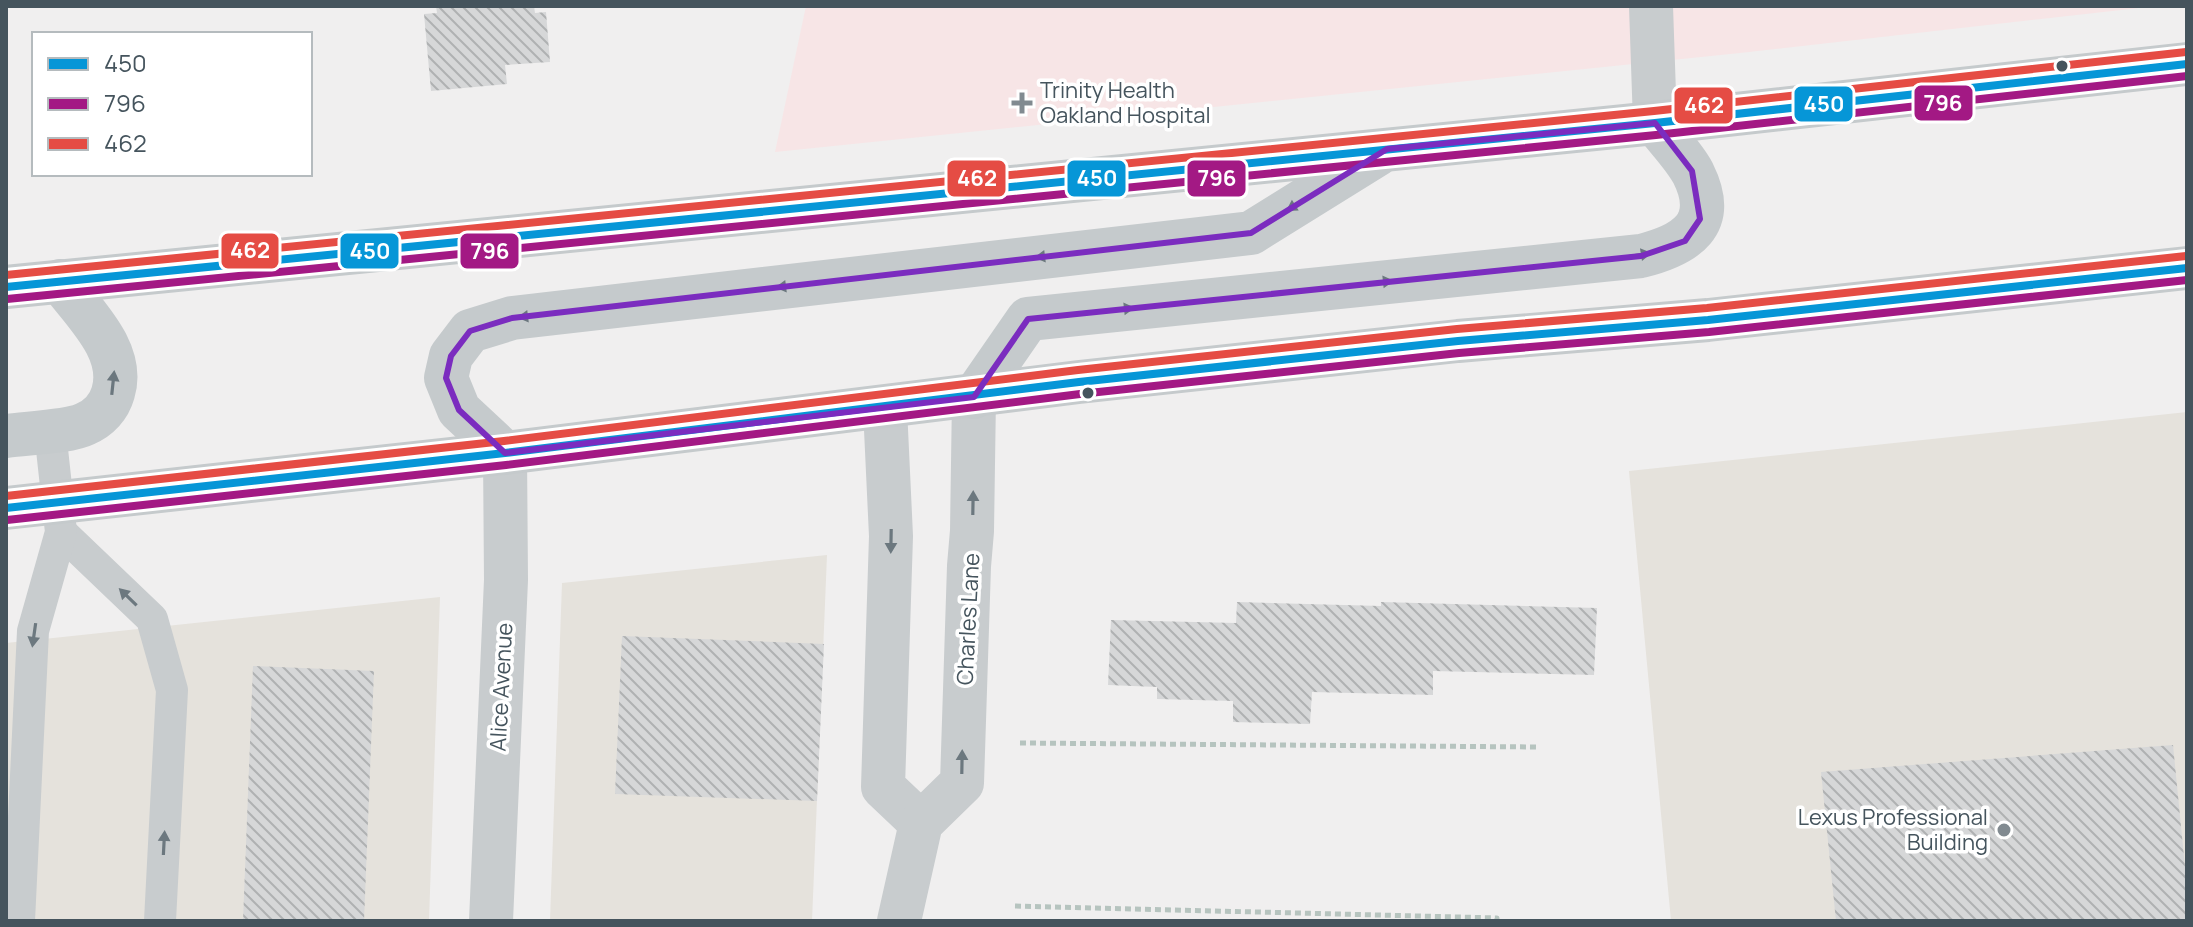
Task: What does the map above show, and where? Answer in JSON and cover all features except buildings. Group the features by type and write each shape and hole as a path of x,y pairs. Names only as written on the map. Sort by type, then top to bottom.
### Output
{"main road":[{"path":"6,287 1655,123 2187,64"},
{"path":"974,397 1028,319 1641,256 1665,250 1685,241 1700,219 1702,205 1692,171 1655,123"},
{"path":"505,453 459,410 446,378 451,356 470,331 512,318 1251,233 1387,149"},
{"path":"6,508 59,518 505,453 1079,382 1443,343 1708,320 2187,268"},
{"path":"6,436 85,425 109,407 116,382 113,355 60,281"}],"street":[{"path":"1651,6 1655,123"},
{"name":"Charles Lane","path":"921,823 962,783 974,397"},
{"path":"885,408 891,536 883,787 921,823 899,921"},
{"name":"Alice Avenue","path":"491,921 506,580 505,453"}],"lane":[{"path":"19,921 33,631 59,518 50,431"},
{"path":"59,518 152,619 172,690 160,921"}],"path":[{"path":"1020,743 1537,747"},
{"path":"1015,906 1497,918 1497,921"}],"highlighted area":[{"path":"1655,123 1692,171 1700,219 1685,241 1641,256 1028,319 974,397 505,453 459,410 446,378 451,356 470,331 512,318 1251,233 1387,149"}],"shaded area":[{"name":"Trinity Health Oakland Hospital","path":"806,6 2157,6 1740,53 775,152"},
{"path":"2187,412 2187,921 1671,921 1629,471"},
{"path":"827,555 812,921 550,921 562,583"},
{"path":"440,597 429,921 6,921 6,643"}],"transit line":[{"name":"462","path":"6,275 1654,111 2186,52"},
{"name":"450","path":"6,287 1655,123 2187,64"},
{"name":"796","path":"7,299 1656,135 2187,76"},
{"name":"462","path":"6,496 504,441 1078,370 1457,329 1707,308 2186,256"},
{"name":"450","path":"6,508 505,453 1079,382 1458,341 1708,320 2187,268"},
{"name":"796","path":"7,520 506,465 1080,394 1459,353 1709,332 2187,280"}],"place":[{"name":"Trinity Health Oakland Hospital","path":"1022,103"},
{"name":"Lexus Professional Building","path":"2004,830"}]}
